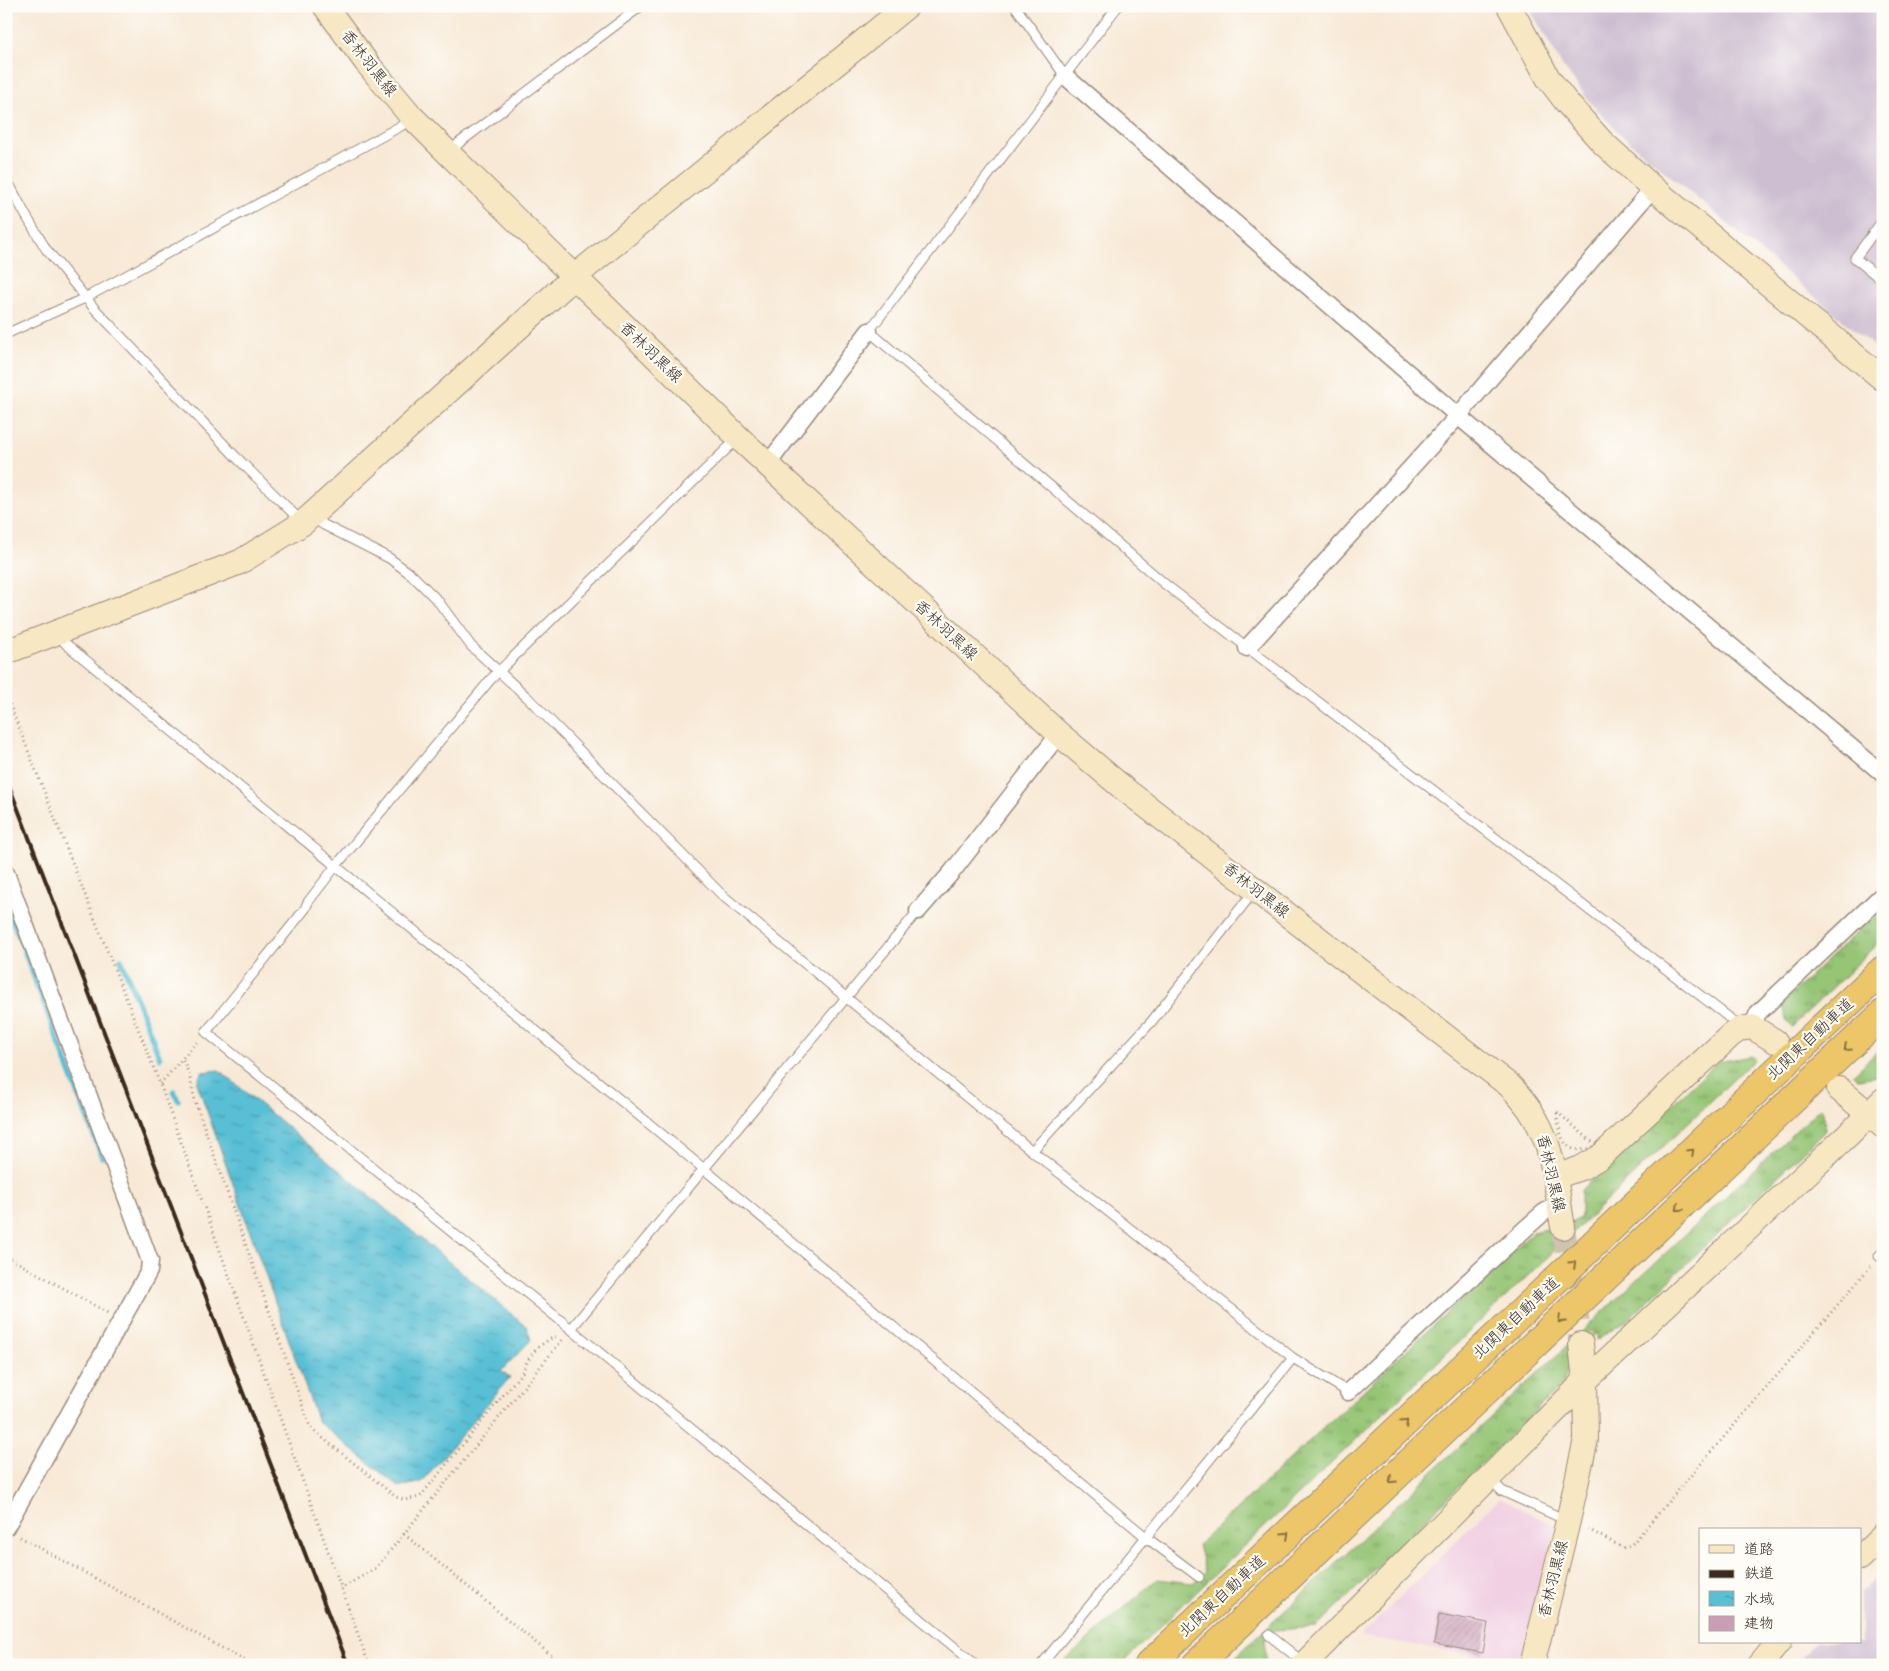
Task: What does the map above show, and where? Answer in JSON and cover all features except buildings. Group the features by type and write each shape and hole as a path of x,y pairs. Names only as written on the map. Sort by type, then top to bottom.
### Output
{"highway":[{"name":"北関東自動車道","path":"1149,1665 1883,970"},
{"name":"北関東自動車道","path":"1196,1665 1883,1014"}],"street":[{"name":"香林羽黒線","path":"325,6 366,62 412,117 449,154 738,438 1059,734 1123,788 1510,1086 1522,1098 1539,1122 1550,1150 1563,1228"},
{"path":"6,652 240,562 308,520 574,277 906,6"},
{"path":"1509,6 1544,70 1567,103 1603,143 1653,188 1883,379"},
{"path":"1065,76 1458,416 1883,774"},
{"path":"1247,648 1458,416 1653,188"},
{"path":"768,465 869,331"},
{"path":"918,911 957,865 1059,734"},
{"path":"6,873 150,1261 149,1271 121,1320 10,1531"},
{"path":"1555,1177 1582,1168 1596,1160 1709,1054 1746,1028 1758,1013 1883,894"},
{"path":"1746,1028 1775,1041"},
{"path":"1305,1664 1585,1381 1878,1113 1839,1089"},
{"path":"1348,1392 1526,1228 1543,1213 1559,1203"},
{"name":"香林羽黒線","path":"1532,1665 1568,1521 1586,1439 1585,1381 1581,1344"},
{"path":"1862,1556 1883,1536"},
{"path":"1760,1665 1777,1644"}],"lane":[{"path":"449,154 460,143 641,6"},
{"path":"1015,6 1065,76"},
{"path":"1118,6 869,331 1166,586 1727,1016 1746,1028"},
{"path":"6,334 85,298 401,126 412,117"},
{"path":"6,178 46,248 85,298 238,459 308,520 324,525 389,558 412,575 438,601 471,646 528,698 722,895 1032,1151 1293,1358 1348,1392"},
{"path":"1883,220 1856,258 1883,281"},
{"path":"738,438 498,671 335,867 308,902 305,909 206,1032 571,1329 976,1665"},
{"path":"57,633 66,644 335,867 704,1169 1147,1538 1199,1577"},
{"path":"1032,1151 1152,1022 1255,890"},
{"path":"571,1329 918,911"},
{"path":"1042,1665 1293,1358"},
{"path":"1488,1478 1502,1491 1568,1521"},
{"path":"1269,1635 1305,1664"}],"path":[{"path":"6,695 160,1084 340,1589 369,1665"},
{"path":"160,1084 206,1032"},
{"path":"183,1060 189,1074 195,1101 309,1424 314,1431 396,1497 405,1500 420,1497 523,1370 526,1361 543,1342 571,1329"},
{"path":"1558,1112 1579,1130 1596,1145 1582,1152 1574,1150 1566,1144 1559,1131 1558,1112"},
{"path":"1568,1521 1582,1526 1616,1546 1623,1548 1632,1544 1792,1360 1881,1254"},
{"path":"6,1256 121,1320"},
{"path":"340,1589 376,1568 571,1329"},
{"path":"10,1531 253,1665"},
{"path":"404,1534 564,1665"}],"shaded area":[{"path":"1528,6 1883,6 1883,354 1618,132 1589,101 1562,65"},
{"path":"1499,1498 1557,1526 1523,1664 1361,1636"},
{"path":"1883,1572 1883,1665 1795,1665 1813,1644 1862,1644 1862,1591"}],"green space":[{"path":"1883,907 1883,939 1792,1027 1786,1021 1783,1002"},
{"path":"1883,1046 1883,1075 1858,1079 1853,1075"},
{"path":"1751,1056 1755,1059 1120,1665 1060,1665 1157,1579 1193,1583 1205,1572 1198,1545 1533,1232 1552,1228 1553,1234 1581,1217 1581,1190 1717,1062"},
{"path":"1820,1108 1824,1111 1825,1131 1629,1319 1597,1340 1597,1333 1583,1344 1571,1361 1563,1384 1317,1627 1275,1630 1264,1640 1267,1665 1227,1665"}],"water":[{"path":"219,1070 527,1327 531,1340 501,1371 510,1377 422,1482 399,1487 318,1422 197,1083 202,1072"}],"waterway":[{"path":"6,903 102,1157"},
{"path":"121,959 160,1058"},
{"path":"174,1091 178,1100"}],"tunnel":[{"path":"1563,1227 1581,1344"}],"railway":[{"path":"6,778 348,1665"}]}
